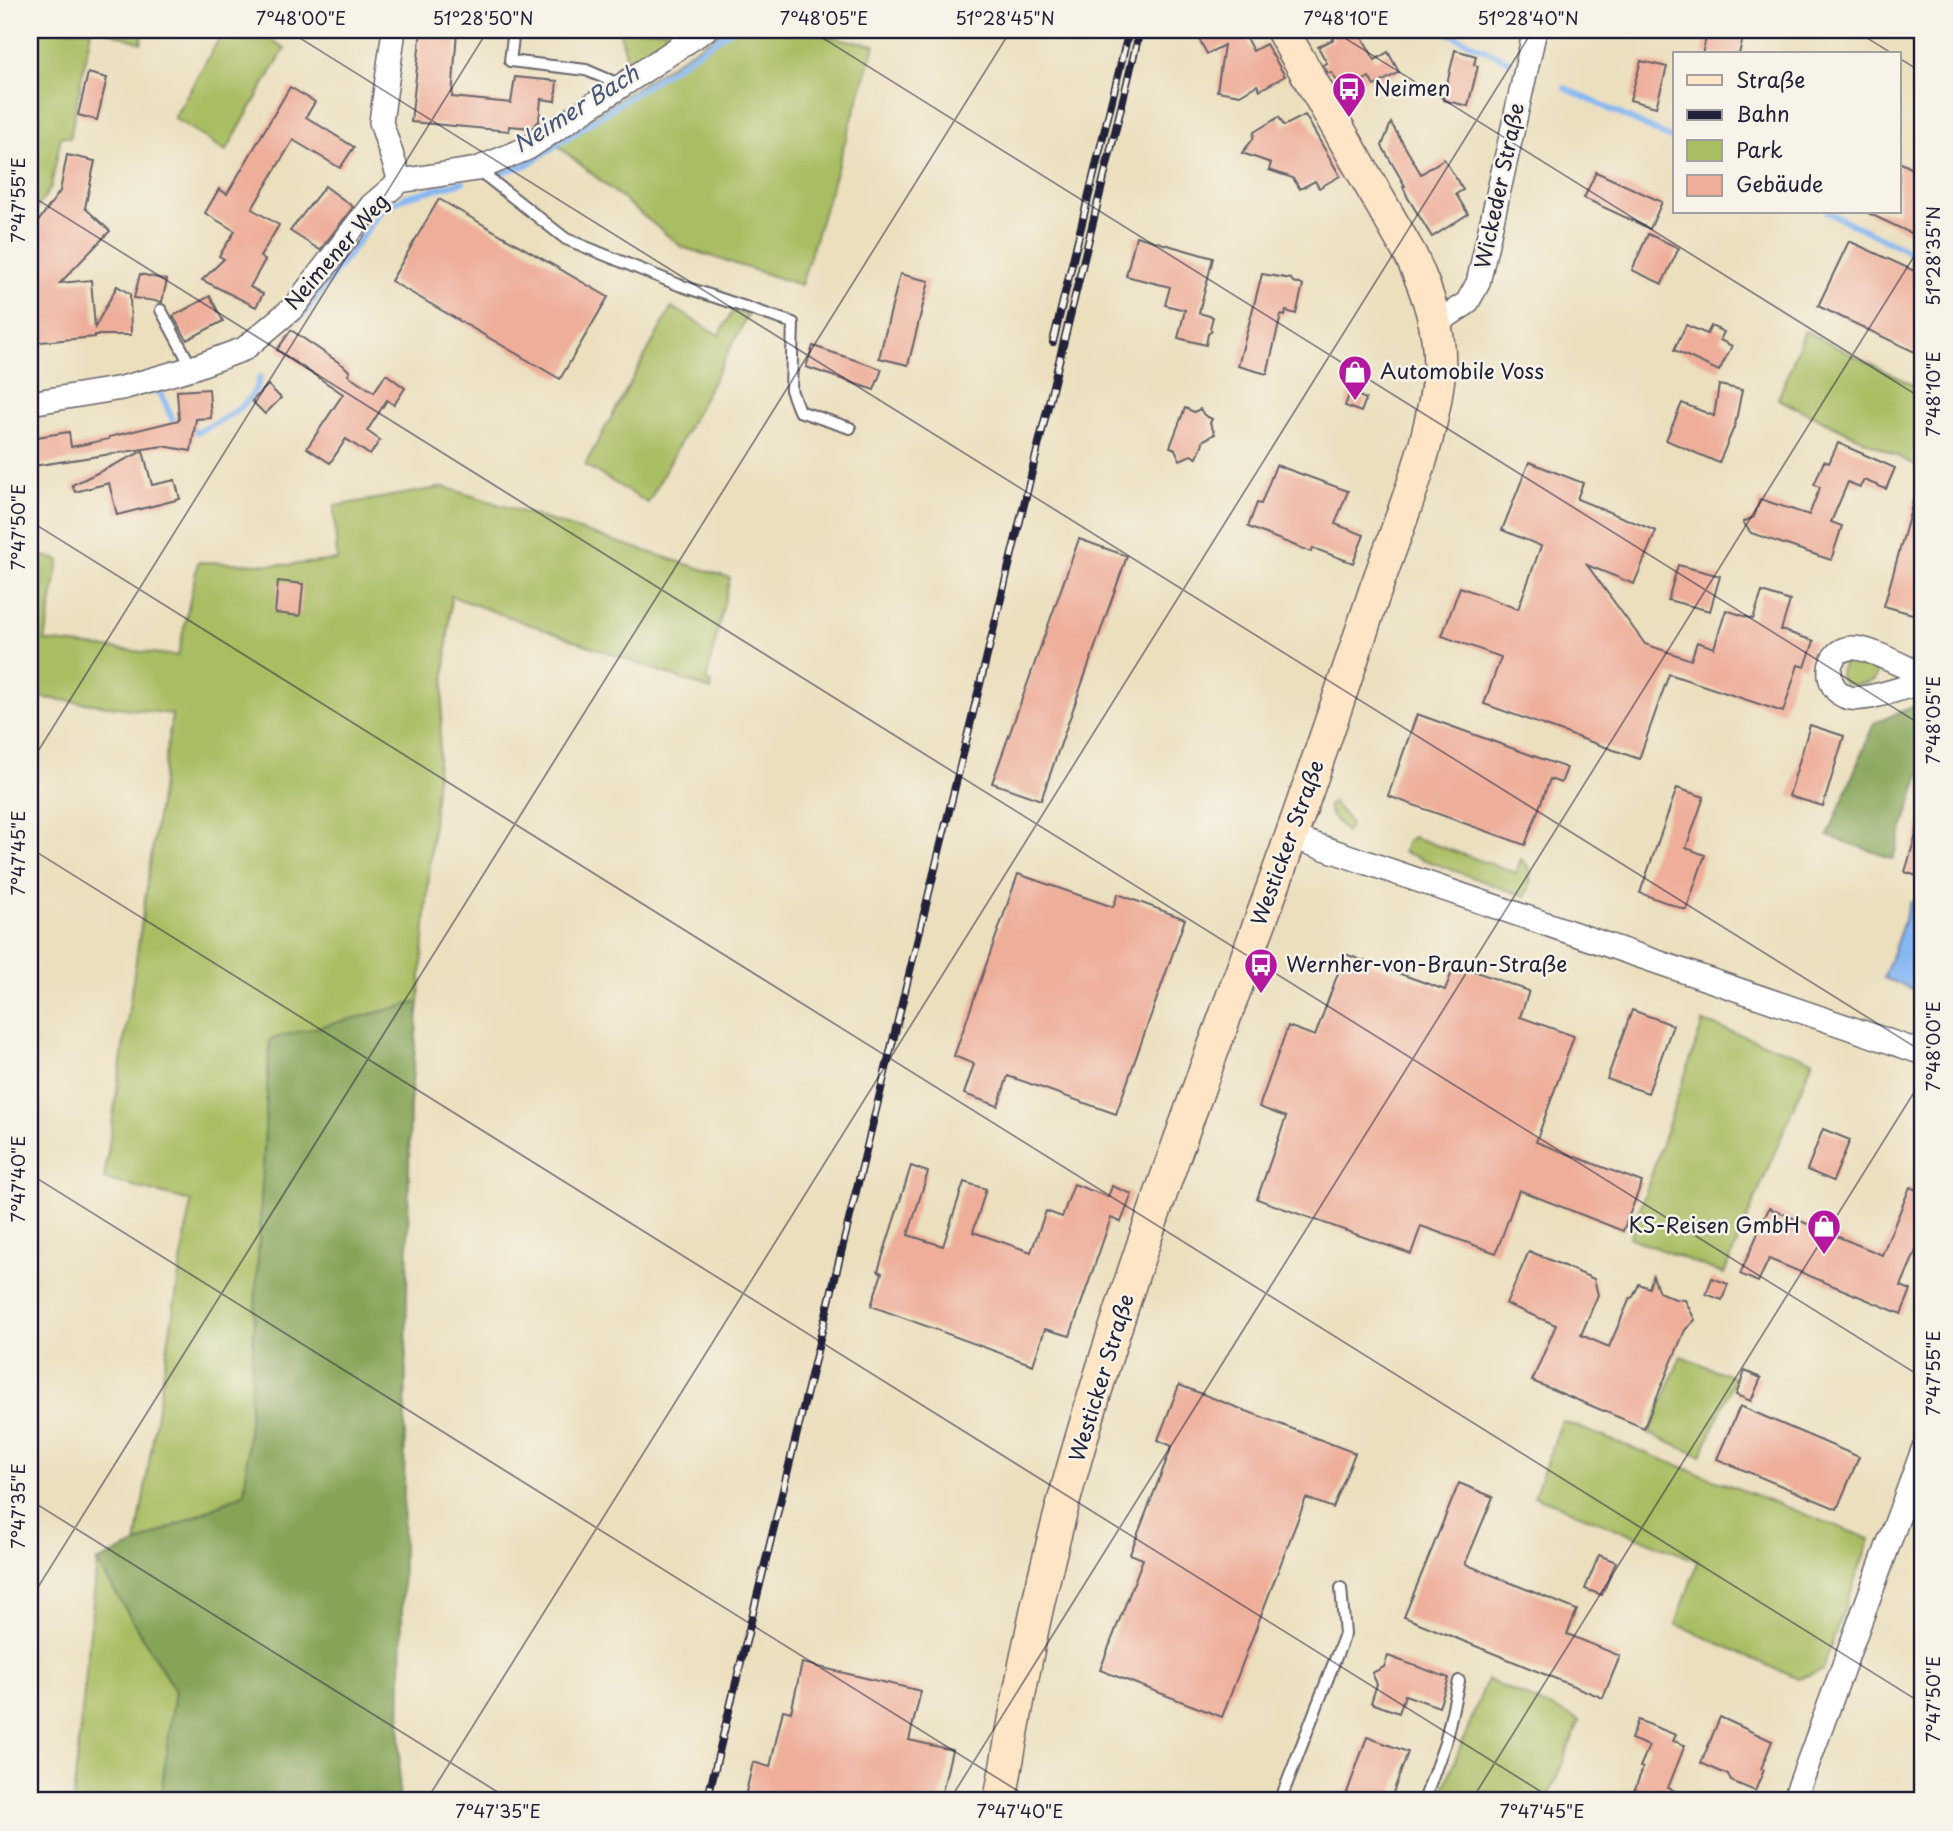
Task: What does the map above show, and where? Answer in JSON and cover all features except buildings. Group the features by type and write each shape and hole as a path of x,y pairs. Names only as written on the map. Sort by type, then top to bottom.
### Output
{"main road":[{"name":"Westicker Straße","path":"1000,1801 1041,1590 1110,1344 1173,1156 1292,837 1428,435 1439,377 1436,323 1423,281 1282,30"}],"street":[{"path":"394,30 382,122 400,181"},
{"name":"Neimener Weg","path":"30,403 122,388 192,368 244,349 294,307 372,205 400,181 477,169 528,148 705,30"},
{"name":"Wickeder Straße","path":"1436,323 1467,303 1478,283 1535,30"},
{"path":"1923,676 1856,648 1844,648 1835,655 1829,668 1831,682 1838,693 1850,698 1865,697 1923,682"},
{"path":"1292,837 1923,1053"},
{"path":"1794,1801 1923,1451"}],"lane":[{"path":"514,30 510,61 586,70 621,85"},
{"path":"477,169 566,239 679,285 793,323 791,390 799,411 850,428"},
{"path":"162,310 192,368"},
{"path":"1280,1801 1345,1634 1341,1588"},
{"path":"1424,1801 1445,1743 1459,1681"}],"green space":[{"path":"30,30 91,30 70,138 61,136 51,187 30,219"},
{"path":"104,30 143,30 141,43"},
{"path":"224,30 254,30 285,48 226,151 174,118"},
{"path":"619,30 703,30 632,76"},
{"path":"724,30 795,30 875,45 801,285 682,247 553,142"},
{"path":"672,307 719,335 733,311 748,315 648,503 585,465"},
{"path":"1805,331 1923,390 1923,450 1918,466 1778,399"},
{"path":"444,487 730,578 706,681 712,683 711,690 451,596 419,1002 270,1040 245,1493 136,1544 191,1201 104,1179 172,714 30,696 30,553 59,560 45,641 178,656 198,562 288,565 337,560 334,506"},
{"path":"1853,658 1874,667 1877,674 1874,680 1853,685 1842,681 1840,676 1845,661"},
{"path":"1917,705 1923,706 1923,766 1893,859 1828,836 1874,723"},
{"path":"1333,802 1350,822 1346,832 1331,815 1328,806"},
{"path":"1413,837 1516,873 1521,859 1530,872 1526,897 1403,852 1407,841"},
{"path":"419,1002 410,1104 399,1801 160,1801 175,1691 97,1562 245,1493 270,1039"},
{"path":"1703,1022 1813,1060 1724,1274 1630,1238"},
{"path":"1681,1356 1735,1378 1701,1456 1649,1434"},
{"path":"1562,1421 1870,1539 1822,1670 1798,1679 1676,1624 1698,1561 1534,1496"},
{"path":"97,1562 175,1691 160,1801 73,1801"},
{"path":"1487,1680 1580,1720 1547,1801 1447,1801 1440,1798"}],"water":[{"path":"1911,901 1923,906 1923,993 1884,978"}],"waterway":[{"name":"Neimer Bach","path":"494,174 526,165 731,30"},
{"name":"Neimer Bach","path":"1442,30 1509,61"},
{"name":"Neimer Bach","path":"1565,88 1673,139"},
{"name":"Neimer Bach","path":"298,318 304,314 382,210 405,197 463,182"},
{"name":"Neimer Bach","path":"1831,214 1923,258"},
{"name":"Neimer Bach","path":"146,392 159,390 174,423 198,432 227,417 244,404 257,387 260,377"},
{"name":"Neimer Bach","path":"30,416 48,412"}],"railway":[{"path":"1053,342 1129,30"},
{"path":"707,1801 1140,30"}],"place":[{"name":"Neimen","path":"1349,119"},
{"name":"Automobile Voss","path":"1355,402"},
{"name":"Wernher-von-Braun-Straße","path":"1261,995"},
{"name":"KS-Reisen GmbH","path":"1824,1256"}]}
